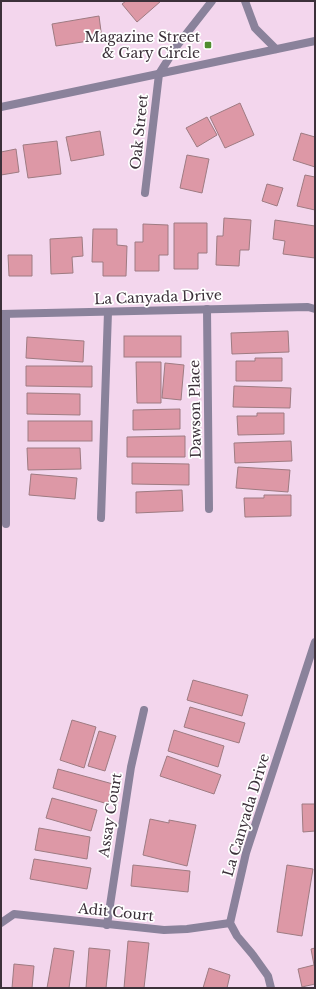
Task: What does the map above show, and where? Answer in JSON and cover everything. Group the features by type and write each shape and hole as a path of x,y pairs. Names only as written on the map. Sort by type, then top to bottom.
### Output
{"street":[{"path":"159,74 176,47 212,1"},
{"path":"244,1 255,28 276,49"},
{"path":"1,107 315,41"},
{"name":"Oak Street","path":"145,193 159,74"},
{"name":"La Canyada Drive","path":"4,314 308,307 315,309"},
{"name":"Dawson Place","path":"207,309 209,509"},
{"path":"101,518 108,312"},
{"path":"4,314 6,524"},
{"name":"La Canyada Drive","path":"230,923 246,853 315,642"},
{"name":"Assay Court","path":"107,925 131,767 144,710"},
{"name":"Adit Court","path":"1,923 14,914 164,930 187,929 230,923"},
{"path":"230,923 237,936 268,976 271,988"}],"building":[{"path":"126,1 161,1 137,22 122,4"},
{"path":"99,16 102,39 56,46 52,24"},
{"path":"240,103 254,135 225,148 210,117"},
{"path":"207,117 217,135 197,147 186,128"},
{"path":"100,131 104,155 71,161 66,137"},
{"path":"301,133 315,137 315,167 293,160"},
{"path":"57,141 61,174 28,178 23,145"},
{"path":"16,149 19,172 1,175 1,152"},
{"path":"187,155 209,159 202,193 180,188"},
{"path":"305,175 315,177 315,210 297,206"},
{"path":"267,184 283,188 277,206 262,201"},
{"path":"224,218 251,220 249,250 240,250 239,266 216,265 217,236 223,236"},
{"path":"275,220 315,226 315,258 283,254 285,241 273,239"},
{"path":"174,223 207,223 207,253 198,253 198,269 174,269"},
{"path":"143,224 168,225 168,255 159,255 159,271 135,271 135,242 143,242"},
{"path":"93,229 117,229 117,245 127,246 126,276 103,276 103,262 92,262"},
{"path":"82,237 83,256 72,257 73,273 51,274 50,239"},
{"path":"8,255 32,255 32,276 9,276"},
{"path":"288,331 289,352 232,354 231,333"},
{"path":"124,336 181,336 181,357 124,357"},
{"path":"27,337 84,341 83,362 26,358"},
{"path":"255,358 282,358 282,381 236,381 236,361 255,361"},
{"path":"136,362 161,362 161,403 137,403"},
{"path":"165,363 184,365 181,400 162,398"},
{"path":"26,366 92,366 92,387 26,386"},
{"path":"234,386 291,388 290,408 233,407"},
{"path":"27,393 80,394 80,415 27,414"},
{"path":"180,409 180,429 133,430 133,410"},
{"path":"257,413 284,413 284,434 238,435 237,416 257,416"},
{"path":"28,421 92,421 92,441 28,441"},
{"path":"185,436 185,457 127,457 127,437"},
{"path":"291,441 292,461 235,463 234,443"},
{"path":"27,448 80,448 81,469 28,470"},
{"path":"132,463 189,464 189,485 132,484"},
{"path":"238,467 290,470 288,492 236,488"},
{"path":"31,474 77,478 75,499 29,495"},
{"path":"182,490 183,511 136,513 136,492"},
{"path":"264,495 291,495 291,516 245,517 244,498 264,498"},
{"path":"193,680 248,695 242,716 187,700"},
{"path":"190,707 245,723 239,743 184,727"},
{"path":"72,720 96,727 84,768 60,760"},
{"path":"174,730 224,746 218,767 168,751"},
{"path":"99,731 116,736 105,771 88,766"},
{"path":"167,756 221,775 214,794 160,776"},
{"path":"58,769 113,784 108,804 53,788"},
{"path":"52,798 97,810 91,831 46,818"},
{"path":"302,804 315,804 315,831 303,832"},
{"path":"150,819 169,823 169,820 196,825 187,866 143,855"},
{"path":"39,828 90,837 87,859 35,850"},
{"path":"34,859 91,868 87,889 30,879"},
{"path":"133,865 190,871 188,892 131,886"},
{"path":"287,865 313,869 302,936 277,932"},
{"path":"128,941 149,943 144,988 124,988"},
{"path":"54,948 74,951 69,988 47,988"},
{"path":"89,948 110,950 106,988 86,988"},
{"path":"315,948 315,984 302,987 298,969 314,965 311,949"},
{"path":"14,964 34,966 32,988 12,988"},
{"path":"209,968 230,975 227,988 203,988"}],"place":[{"name":"Magazine Street & Gary Circle","path":"208,45"}]}
